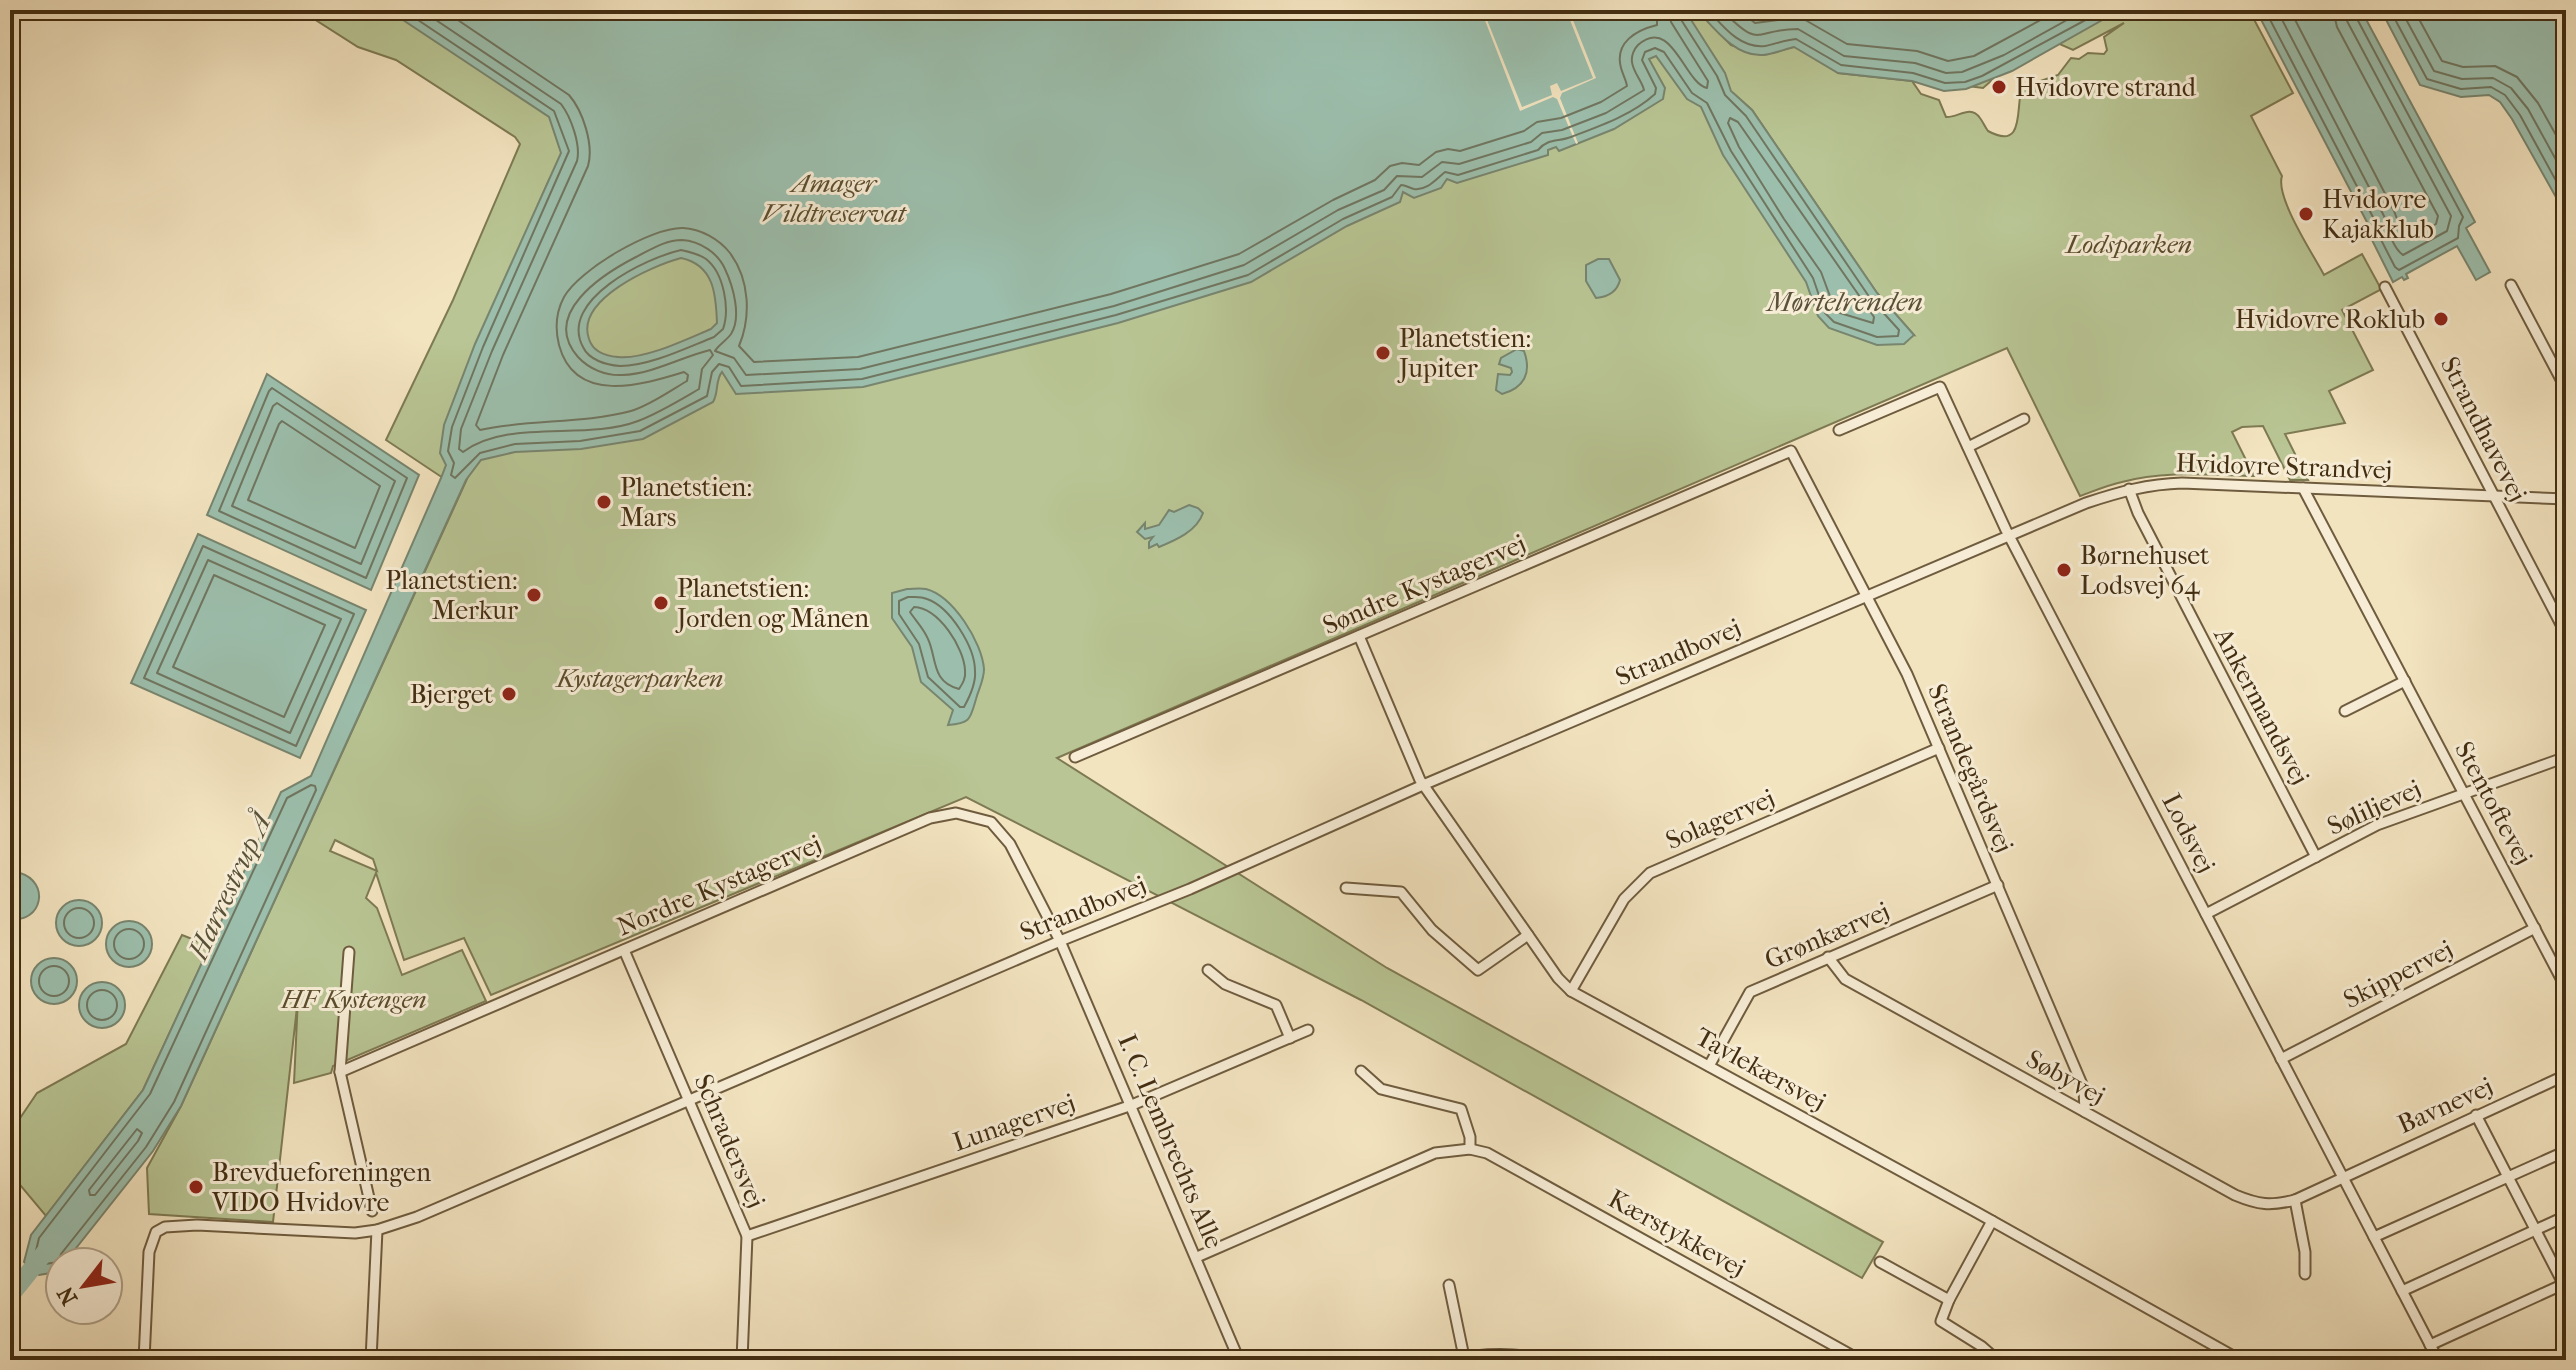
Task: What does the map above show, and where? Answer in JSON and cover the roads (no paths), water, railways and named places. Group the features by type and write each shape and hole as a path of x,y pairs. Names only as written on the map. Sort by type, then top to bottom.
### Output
{"street":[{"path":"2511,285 2566,389"},
{"name":"Strandhavevej","path":"2385,287 2566,634"},
{"name":"Lodsvej","path":"1839,430 1940,387 2009,535 2438,1360"},
{"path":"1968,447 2024,419"},
{"name":"Strandegårdsvej","path":"1791,451 1907,674 2084,1089 2085,1112"},
{"name":"Søndre Kystagervej","path":"1075,757 1791,451"},
{"name":"Hvidovre Strandvej","path":"2009,535 2086,503 2157,483 2566,499"},
{"name":"Stentoftevej","path":"2303,488 2566,988"},
{"name":"Ankermandsvej","path":"2129,489 2145,526 2316,857"},
{"name":"Strandbovej","path":"144,1360 149,1252 156,1232 165,1227 197,1225 355,1233 377,1230 426,1213 1060,941 1190,889 1423,785 2009,535"},
{"name":"Tavlekærsvej","path":"1359,636 1423,785 1558,978 1571,991 2240,1360"},
{"path":"2345,711 2405,681"},
{"name":"Solagervej","path":"1571,991 1624,899 1650,873 1939,748"},
{"name":"Søliljevej","path":"2206,914 2377,825 2566,757"},
{"name":"Nordre Kystagervej","path":"340,1072 930,818 956,813 991,822 1010,844 1060,941"},
{"name":"Grønkærvej","path":"1709,1066 1750,992 1998,885"},
{"path":"1346,888 1401,892 1432,930 1478,970 1528,935"},
{"name":"Skippervej","path":"2281,1059 2535,928"},
{"name":"I. C. Lembrechts Alle","path":"1060,941 1239,1360"},
{"name":"Schradersvej","path":"624,950 747,1236 742,1360"},
{"path":"349,952 340,1072 372,1211"},
{"name":"Søbyvej","path":"1828,957 1845,979 2253,1203 2275,1205 2295,1200 2342,1176"},
{"path":"1208,970 1225,984 1276,1005 1290,1038"},
{"name":"Lunagervej","path":"747,1236 1132,1105 1308,1030"},
{"path":"1197,1257 1435,1153 1470,1149 1470,1137 1461,1109 1381,1089 1361,1071"},
{"name":"Bavnevej","path":"2342,1176 2566,1075"},
{"path":"2430,1345 2565,1285 2476,1115"},
{"name":"Kærstykkevej","path":"1470,1149 1487,1153 1860,1360"},
{"path":"2374,1237 2566,1151"},
{"path":"2295,1200 2305,1252 2305,1274"},
{"path":"2402,1291 2566,1216"},
{"path":"1992,1221 1949,1300 1941,1321 1997,1360"},
{"path":"371,1360 377,1230"},
{"path":"1880,1262 1949,1300"},
{"path":"1449,1285 1464,1357"},
{"path":"2545,1360 2566,1351"},
{"path":"1449,1360 1512,1354 1548,1360"}],"water":[{"name":"Amager Vildtreservat","path":"388,10 1690,10 1686,12 1725,73 1731,91 1752,110 1877,293 1914,335 1904,344 1877,345 1829,328 1818,316 1806,282 1723,155 1701,107 1687,99 1656,56 1649,59 1665,88 1663,99 1614,129 1559,151 1556,147 1548,150 1548,155 1457,183 1447,179 1441,188 1414,198 1403,192 1400,202 1347,226 1251,282 1118,323 863,387 736,394 722,372 713,402 643,439 581,449 515,452 481,460 466,480 181,1106 153,1151 78,1246 44,1246 44,1274 39,1275 24,1262 31,1235 143,1090 281,792 311,776 441,478 446,465 440,453 444,425 475,344 561,153 549,117","holes":["681,258 700,267 711,282 716,302 717,323 711,329 665,348 628,357 613,356 593,347 588,325 593,311 618,287"]},
{"path":"1697,10 2120,10 2012,71 1966,89 1944,91 1912,81 1838,73 1794,47 1763,55 1743,51 1718,33"},
{"path":"2256,10 2361,10 2475,222 2466,228 2490,272 2476,280 2457,246 2406,274 2408,278 2404,280 2402,277 2393,282 2366,228 2369,226"},
{"path":"2381,10 2566,10 2566,215 2500,102 2489,95 2461,97 2420,85"},
{"path":"1598,259 1609,259 1620,280 1611,293 1596,298 1586,281 1586,265"},
{"path":"1517,349 1524,351 1526,373 1521,384 1502,394 1496,390 1498,374 1510,375 1512,372 1511,368 1499,364 1501,358"},
{"path":"267,374 419,475 371,590 207,515"},
{"path":"1189,505 1203,513 1196,525 1172,541 1149,548 1153,537 1145,539 1137,532 1145,523 1145,529 1159,525 1169,510 1174,512"},
{"path":"198,534 366,610 300,758 131,683"},
{"path":"926,589 946,601 956,610 978,646 983,677 972,711 968,719 961,723 948,725 953,710 921,682 912,647 892,618 892,593"},
{"path":"20,873 36,885 39,901 30,915 10,919 10,874"},
{"path":"79,900 96,906 102,923 96,940 79,946 62,940 56,923 62,906"},
{"path":"129,921 146,927 152,944 146,961 129,967 112,961 106,944 112,927"},
{"path":"54,958 71,964 77,981 71,998 54,1004 37,998 31,981 37,964"},
{"path":"102,982 119,988 125,1005 119,1022 102,1028 85,1022 79,1005 85,988"}],"waterway":[{"name":"Harrestrup Å","path":"10,1296 44,1254"}],"place":[{"name":"Hvidovre strand","path":"1999,87"},
{"name":"Hvidovre Kajakklub","path":"2306,214"},
{"name":"Hvidovre Roklub","path":"2441,319"},
{"name":"Planetstien: Jupiter","path":"1383,353"},
{"name":"Planetstien: Mars","path":"604,502"},
{"name":"Børnehuset Lodsvej 64","path":"2064,570"},
{"name":"Planetstien: Merkur","path":"534,595"},
{"name":"Planetstien: Jorden og Månen","path":"661,603"},
{"name":"Bjerget","path":"509,694"},
{"name":"Brevdueforeningen VIDO Hvidovre","path":"196,1187"}],"park label":[{"name":"Lodsparken","path":"2129,244"},
{"name":"Kystagerparken","path":"640,678"},
{"name":"HF Kystengen","path":"354,999"}],"water label":[{"name":"Mørtelrenden","path":"1845,301"}]}
